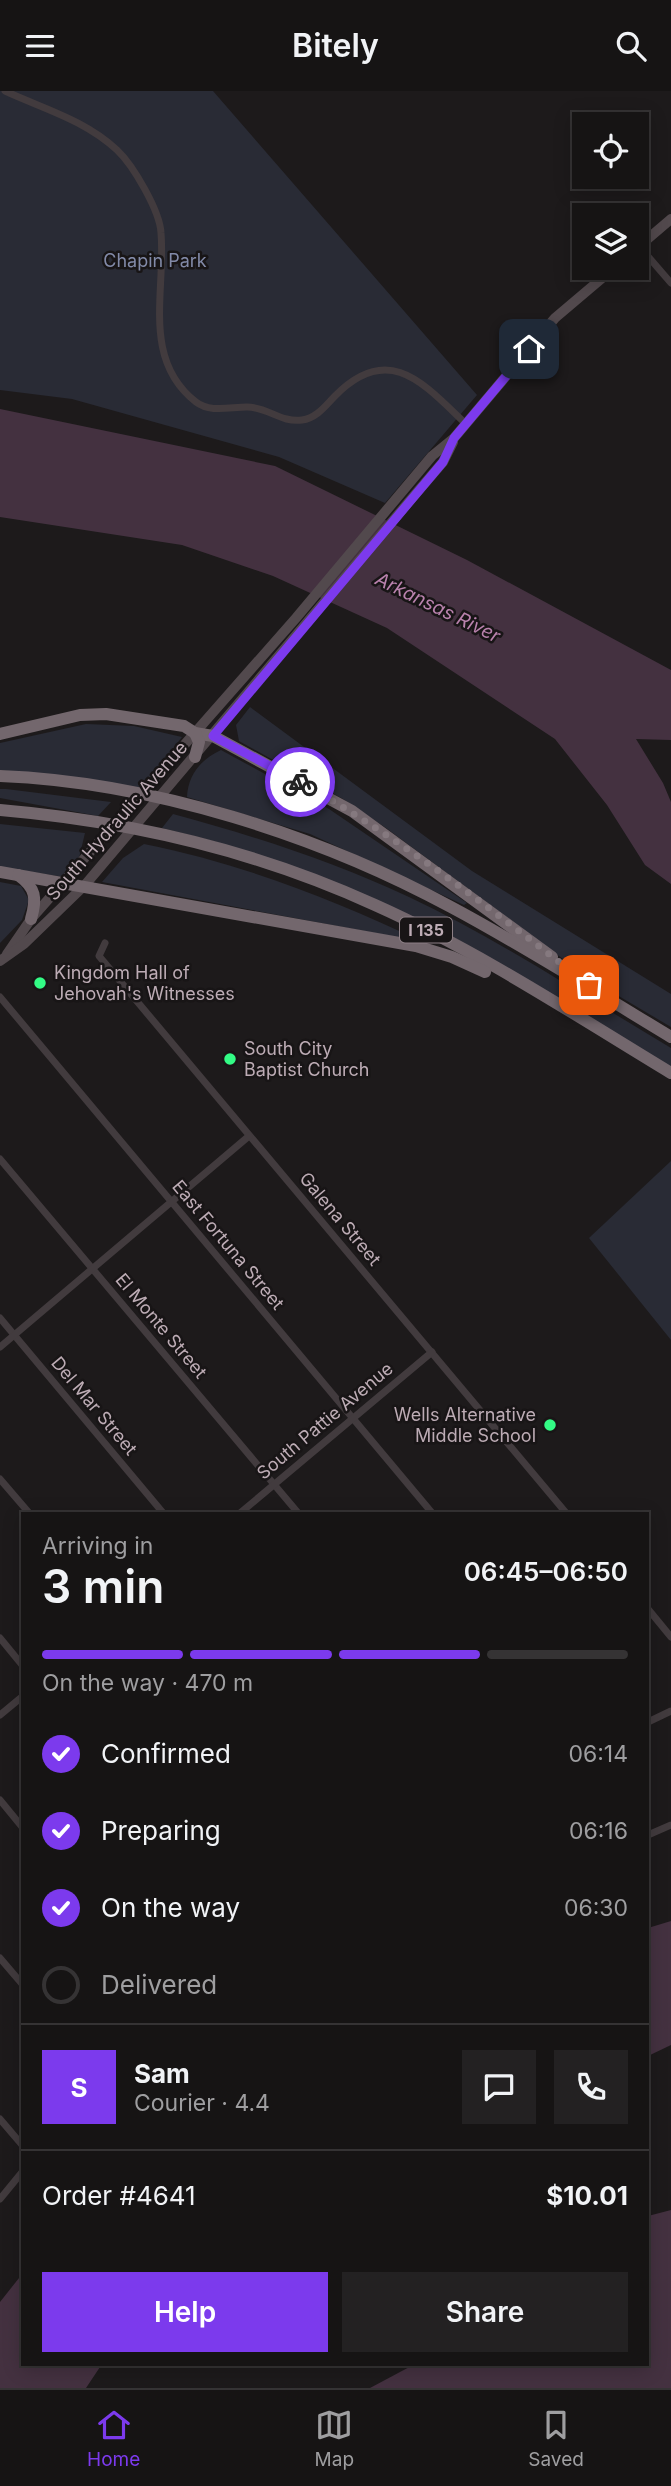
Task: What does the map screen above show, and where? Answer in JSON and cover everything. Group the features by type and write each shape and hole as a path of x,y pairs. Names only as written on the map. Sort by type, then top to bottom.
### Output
{"highway":[{"path":"0,733 80,715 106,714 184,726 195,733 213,736 352,811 606,997"},
{"path":"195,733 198,742 195,757"},
{"name":"I 135","path":"0,776 115,790 181,805 254,824 388,876 472,918 671,1037"},
{"name":"I 135","path":"0,810 90,820 232,851 375,905 453,944 671,1073"},
{"path":"0,872 85,885 415,946 452,957 565,1010"},
{"path":"18,874 30,883 35,892 31,919"}],"street":[{"path":"5,91 63,115 99,135 120,152 140,180 161,230 158,328 166,358 185,393 201,406 264,409 284,421 304,420 317,415 348,383 365,373 400,370 424,384 466,424"},
{"path":"649,238 671,219"},
{"path":"649,259 671,283"},
{"name":"South Hydraulic Avenue","path":"4,958 31,919 296,618 432,456 454,438 555,318 600,280"},
{"name":"South Hydraulic Avenue","path":"4,958 24,944 85,885 443,462 454,438"},
{"name":"Galena Street","path":"105,943 99,955 565,1512"},
{"name":"East Fortuna Street","path":"0,997 431,1512"},
{"path":"0,1347 249,1136"},
{"name":"El Monte Street","path":"0,1159 297,1512"},
{"name":"Del Mar Street","path":"0,1318 162,1512"},
{"name":"South Pattie Avenue","path":"241,1512 432,1352"},
{"path":"0,1479 28,1512"},
{"path":"649,1610 671,1637"},
{"path":"0,1638 21,1663"},
{"path":"0,1715 21,1698"},
{"path":"649,1722 671,1711"},
{"path":"0,1800 21,1826"},
{"path":"649,1835 671,1825"},
{"path":"0,1958 21,1983"},
{"path":"0,2119 21,2144"},
{"path":"0,2199 21,2173"}],"green space":[{"name":"Chapin Park","path":"0,91 213,91 477,395 385,503 279,457 72,399 0,390"},
{"path":"250,707 472,871 671,994 671,1027 590,979 343,799 239,741 236,725"},
{"path":"86,724 134,726 182,737 142,788 0,770 0,743"},
{"path":"221,750 329,809 467,903 464,905 310,834 187,797 190,782 197,769 207,758"},
{"path":"0,789 111,802 98,816 0,798"},
{"path":"173,814 263,840 322,861 380,884 443,914 509,950 671,1048 671,1067 462,943 217,842 162,828"},
{"path":"0,824 85,833 79,858 64,877 0,867"},
{"path":"144,844 252,872 355,911 423,942 102,882 123,858"},
{"path":"0,882 21,886 29,900 22,920 0,943"},
{"path":"671,1161 671,1340 589,1238"}],"water":[{"name":"Arkansas River","path":"0,409 275,466 467,560 671,670 671,740 636,739 663,783 671,802 671,884 645,865 607,805 555,739 387,628 273,576 182,545 0,517"},
{"path":"671,1921 671,2045 649,2056 649,1928"},
{"path":"671,2210 671,2388 370,2388 411,2366 649,2366 649,2216"},
{"path":"21,2276 21,2366 101,2366 86,2388 0,2388 0,2302"}],"way so far":[{"path":"300,782 352,811 405,847 589,985"}],"place":[{"name":"Kingdom Hall of Jehovah's Witnesses","path":"40,983"},
{"name":"South City Baptist Church","path":"230,1059"},
{"name":"Wells Alternative Middle School","path":"550,1425"}],"route":[{"path":"300,782 213,736 443,462 454,438 529,349"}]}
